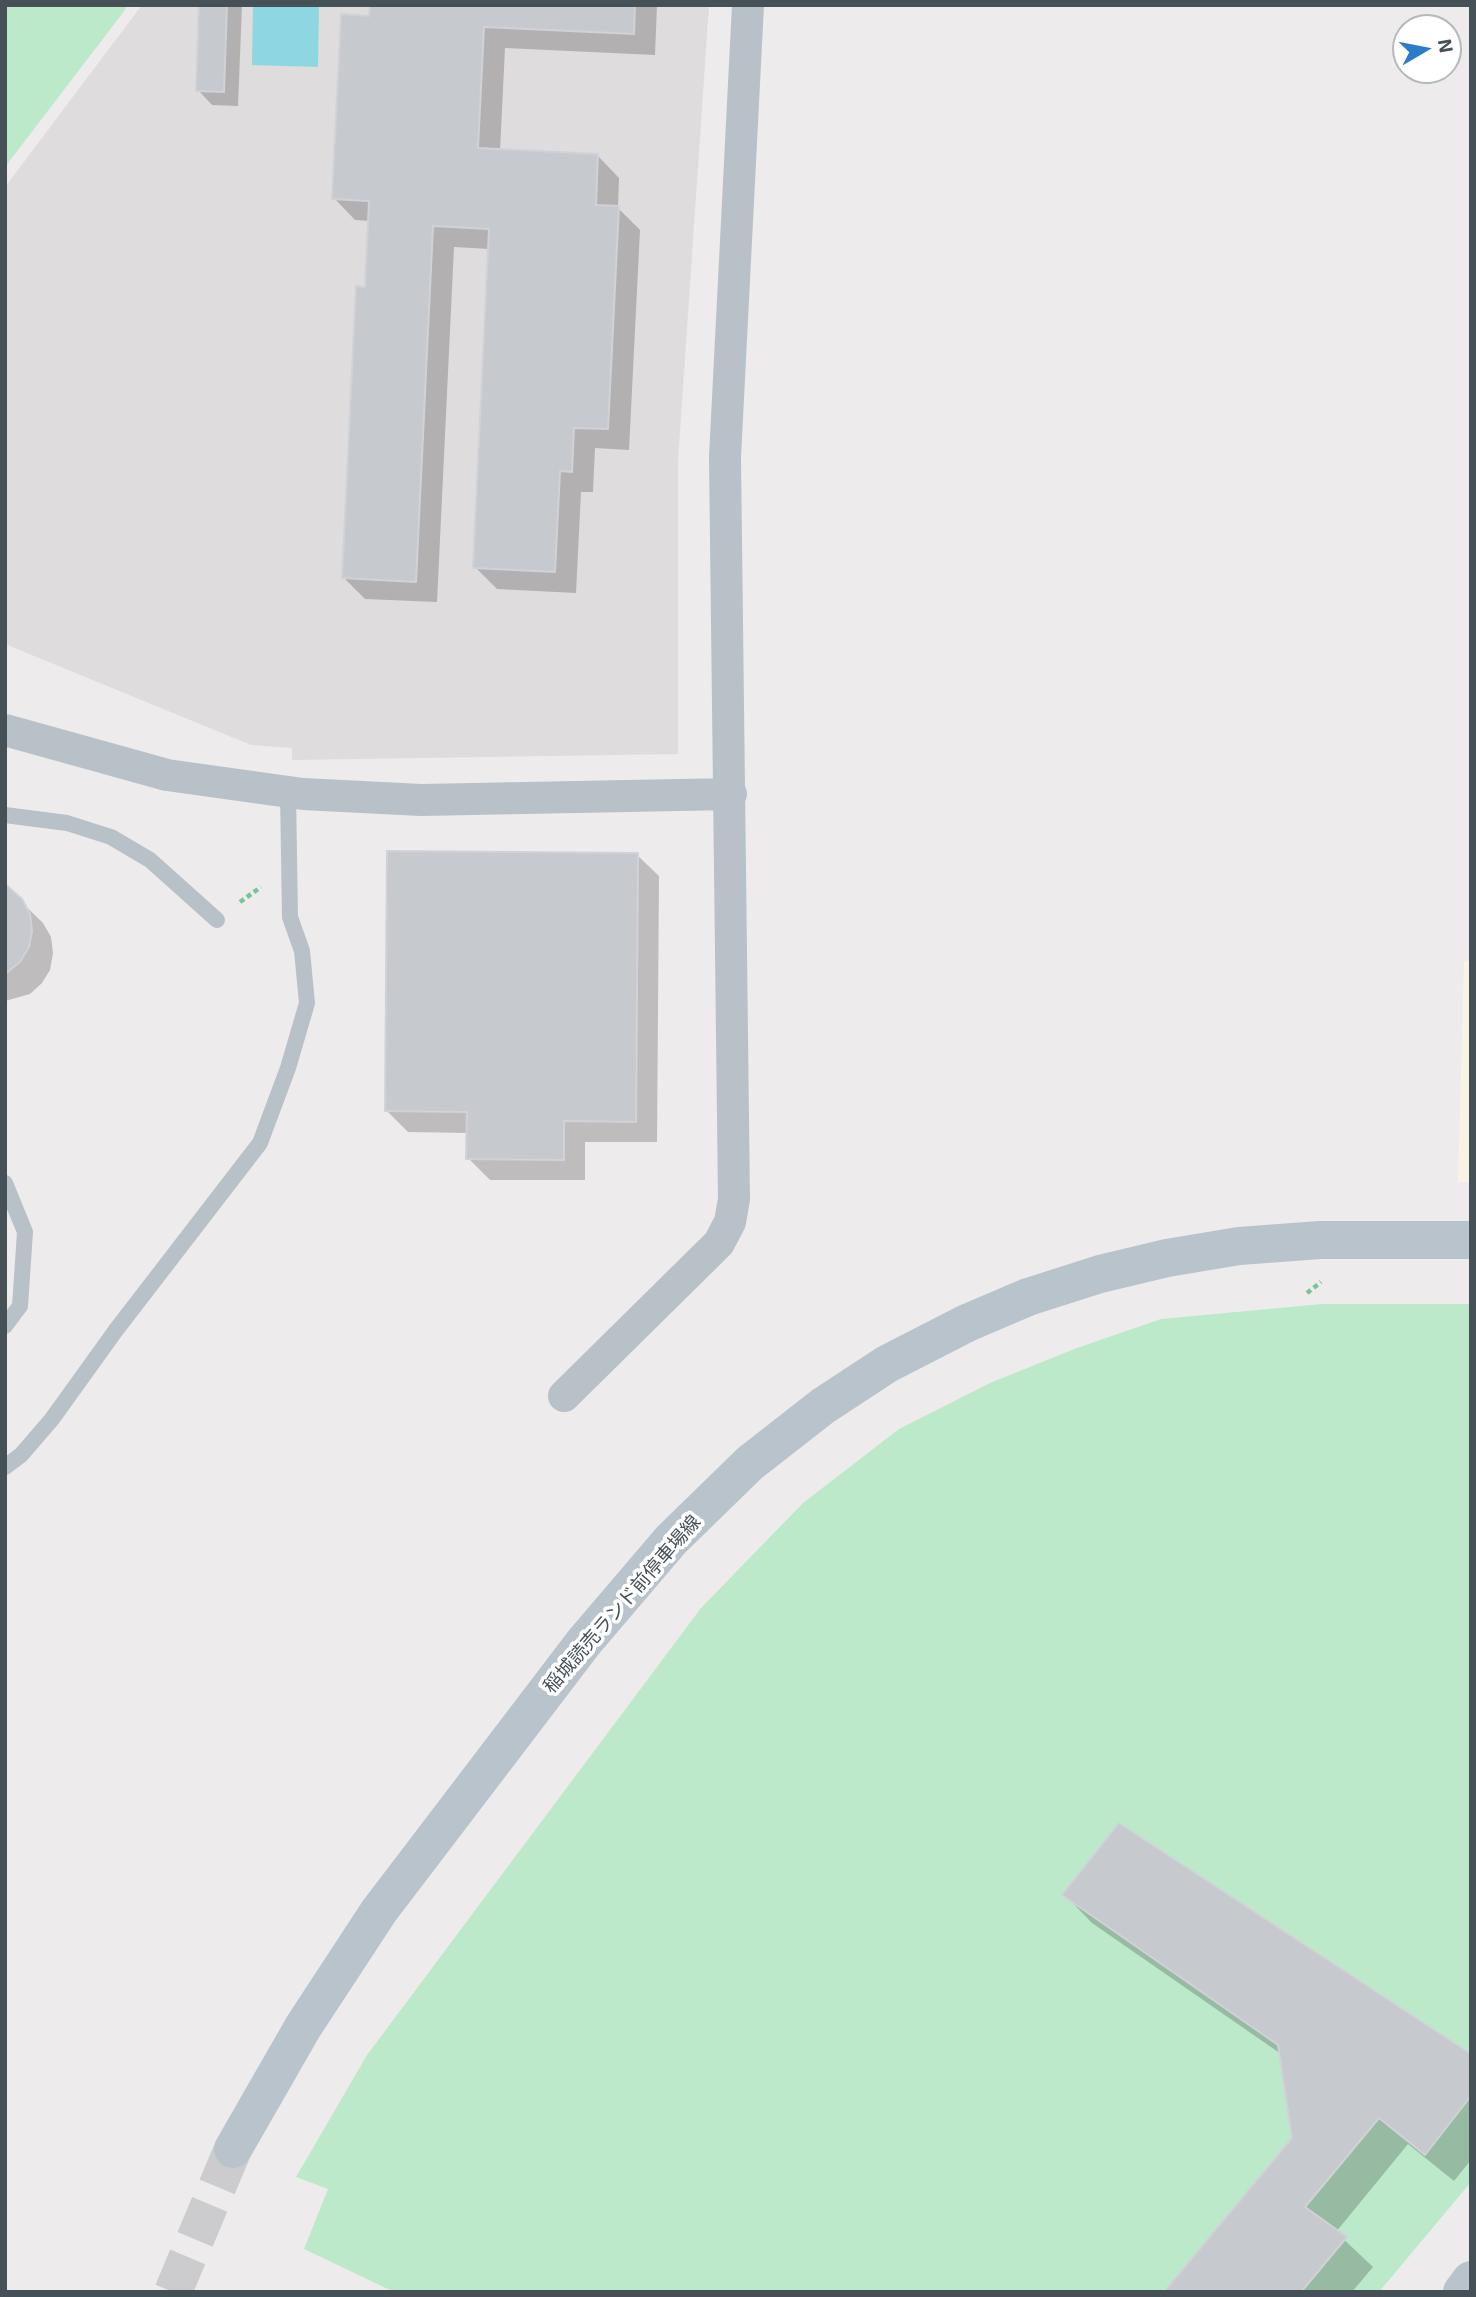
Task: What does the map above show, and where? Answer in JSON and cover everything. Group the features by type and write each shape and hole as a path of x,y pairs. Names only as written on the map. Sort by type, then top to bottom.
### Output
{"main road":[{"name":"稲城読売ランド前停車場線","path":"233,2149 303,2027 379,1911 584,1642 671,1540 750,1463 823,1406 887,1364 967,1323 1028,1297 1113,1271 1167,1258 1239,1246 1320,1240 1471,1240"},
{"path":"1462,2292 1471,2280"}],"street":[{"path":"564,1396 719,1243 730,1222 734,1199 725,457 748,5"},
{"path":"5,730 167,775 288,792 421,800 731,794"}],"lane":[{"path":"5,1467 21,1455 52,1419 116,1330 260,1143 288,1068 307,1003 302,951 290,917 288,792"},
{"path":"5,815 67,823 111,838 150,860 217,920"},
{"path":"5,1183 24,1232 20,1306 5,1326"}],"path":[{"path":"217,920 288,866"}],"shaded area":[{"path":"142,5 709,5 678,461 678,754 292,760 292,748 251,745 5,644 5,187"},
{"path":"1464,961 1471,961 1471,1182 1458,1182"}],"green space":[{"path":"5,5 126,5 125,10 5,167"},
{"path":"1322,1304 1471,1304 1471,2182 1379,2292 394,2292 304,2249 328,2189 296,2177 367,2055 701,1608 803,1503 899,1429 990,1383 1077,1348 1161,1319"}],"water":[{"path":"253,5 319,5 318,67 252,65"}],"building":[{"path":"199,5 227,5 224,92 196,91"},
{"path":"370,5 635,5 634,34 484,27 478,148 598,154 596,205 619,206 608,429 574,428 572,472 560,471 555,572 473,568 489,229 433,226 416,582 342,578 356,286 365,287 369,201 332,199 341,14 369,16"},
{"path":"387,851 638,853 636,1122 564,1121 564,1160 466,1159 467,1112 385,1111"},
{"path":"5,884 22,899 30,914 32,931 29,947 20,962 5,974"},
{"path":"1119,1823 1471,2054 1471,2096 1425,2155 1379,2118 1305,2207 1347,2237 1301,2292 1164,2292 1292,2138 1278,2045 1062,1895"}],"tunnel":[{"path":"173,2292 233,2149"}]}
